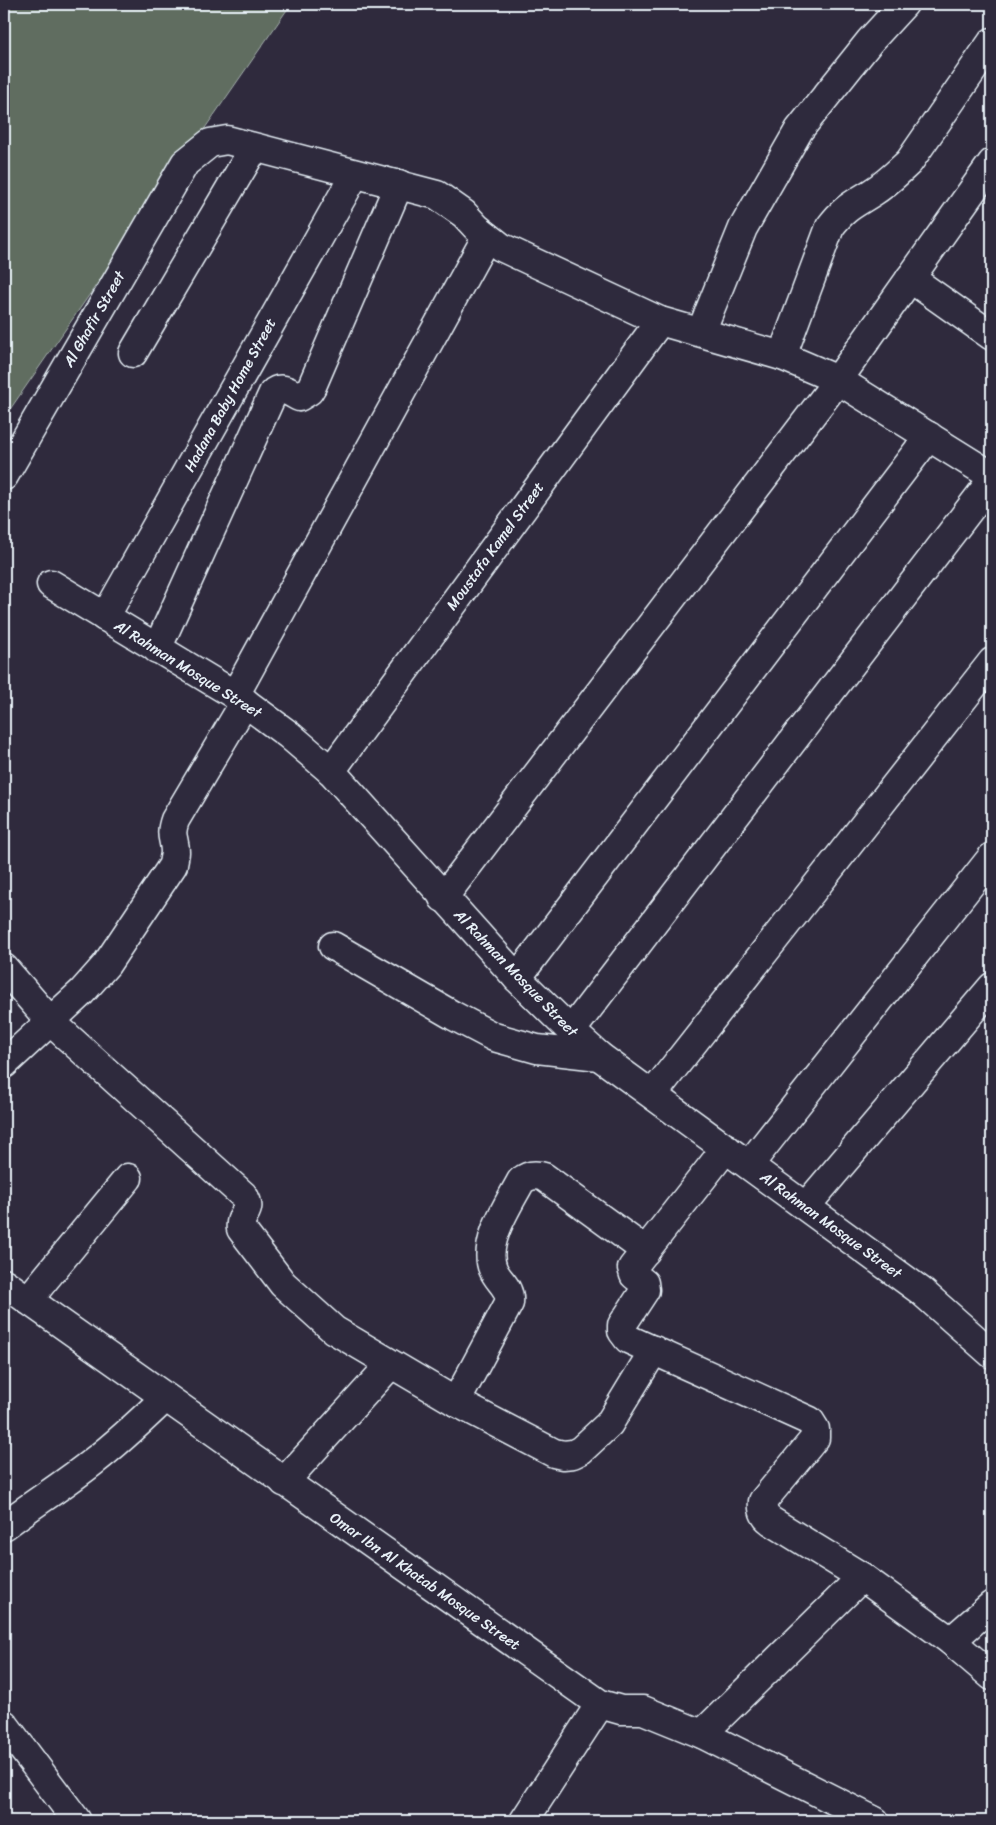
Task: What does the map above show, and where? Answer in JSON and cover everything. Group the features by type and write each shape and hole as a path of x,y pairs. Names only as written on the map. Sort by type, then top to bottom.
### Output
{"street":[{"path":"700,332 742,228 799,130 870,41 904,4"},
{"path":"782,356 830,227 851,204 885,183 909,162 992,42"},
{"name":"Al Ghafir Street","path":"4,476 185,162 210,144 227,140 254,148"},
{"path":"133,353 254,148 437,195 464,214 477,228 501,247 660,321 782,356 838,380 992,476"},
{"path":"443,898 838,380 992,165"},
{"name":"Hadana Baby Home Street","path":"105,617 355,174"},
{"path":"157,649 273,393 281,389 300,397 309,391 312,386 399,184"},
{"path":"4,1064 82,992 106,965 172,865 175,853 171,837 175,820 488,236"},
{"path":"910,278 992,336"},
{"name":"Moustafa Kamel Street","path":"331,772 660,321"},
{"path":"517,978 929,436"},
{"path":"571,1031 992,480"},
{"name":"Al Rahman Mosque Street","path":"51,584 240,699 289,735 331,772 517,978 599,1056 921,1291 992,1354"},
{"path":"652,1094 992,662"},
{"path":"749,1165 992,857"},
{"path":"333,946 454,1016 494,1036 537,1050 599,1056"},
{"path":"4,968 50,1021 243,1195 248,1205 248,1211 242,1219 241,1229 283,1284 334,1330 390,1365 554,1453 563,1455 573,1454 581,1450 610,1424 654,1350"},
{"path":"806,1206 992,987"},
{"path":"726,1148 632,1271 634,1275 643,1281 645,1290 622,1325 622,1331 628,1339 810,1421 816,1434 815,1438 763,1501 763,1510 767,1518 862,1577 950,1641 992,1676"},
{"path":"456,1402 509,1303 508,1291 497,1279 491,1266 490,1252 492,1239 521,1181 525,1177 538,1175 544,1177 646,1251"},
{"path":"28,1300 128,1178"},
{"name":"Omar Ibn Al Khatab Mosque Street","path":"4,1283 600,1704 621,1710 643,1710 702,1734 875,1821"},
{"path":"284,1482 390,1365"},
{"path":"4,1526 37,1500 92,1463 130,1432 165,1398"},
{"path":"702,1734 862,1577"},
{"path":"950,1641 992,1605"},
{"path":"524,1821 600,1704"},
{"path":"4,1724 77,1821"}],"green space":[{"path":"4,4 291,4 4,418"}]}
